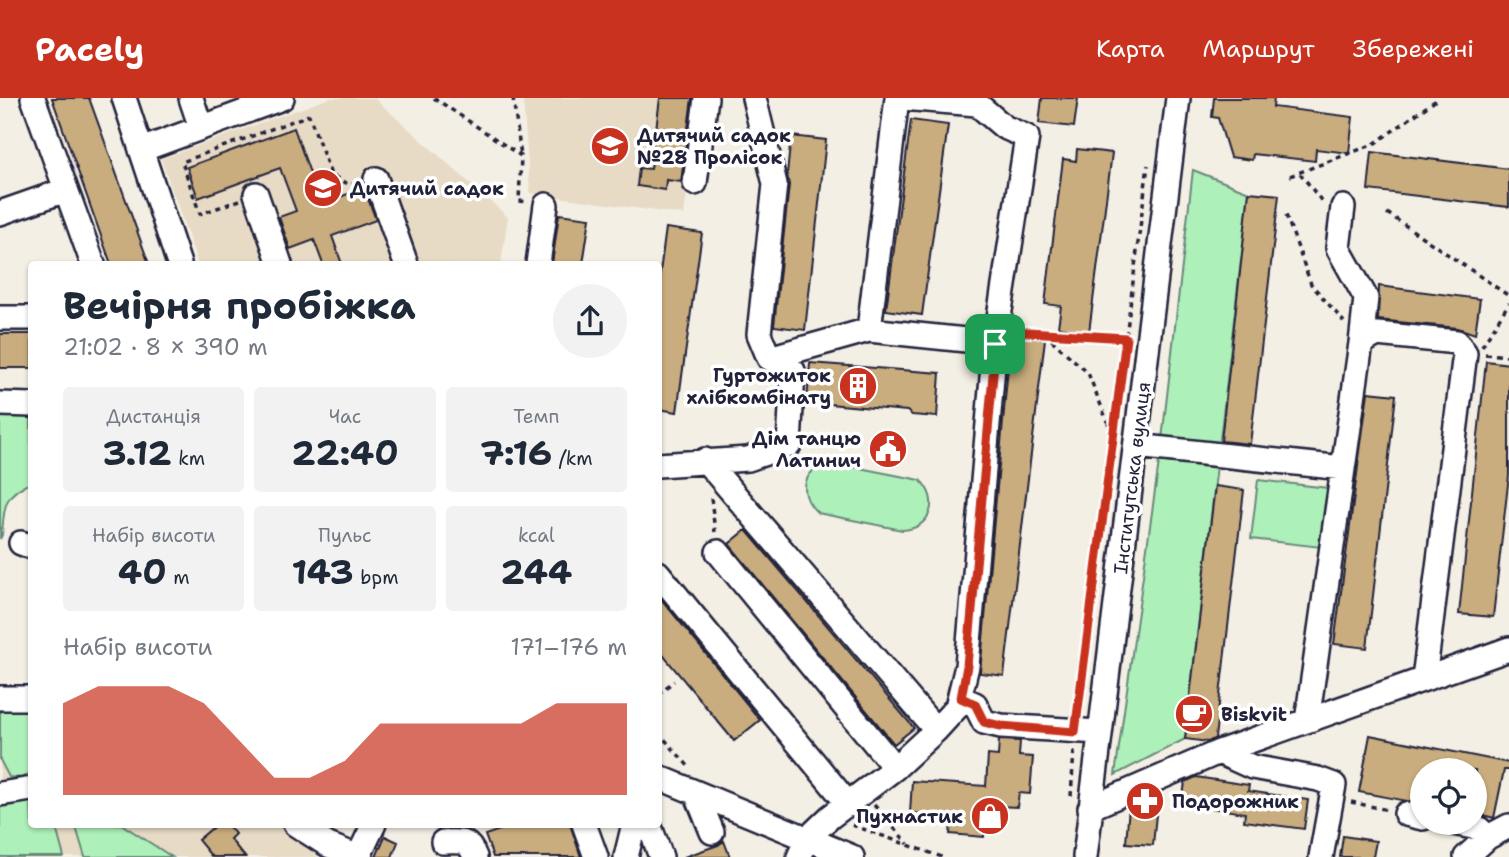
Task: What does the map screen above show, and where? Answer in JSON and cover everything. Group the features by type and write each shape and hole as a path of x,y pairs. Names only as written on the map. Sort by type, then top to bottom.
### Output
{"street":[{"path":"33,98 92,261"},
{"path":"124,98 178,261"},
{"path":"191,98 201,128"},
{"path":"141,150 282,98"},
{"path":"695,183 706,98"},
{"path":"662,465 748,459 789,445 793,371 769,358 759,334 775,184 754,98"},
{"path":"804,848 848,805 895,768 936,730 957,707 961,698 967,666 996,337 1027,137 1003,127 975,101 899,98 869,330"},
{"name":"Інститутська вулиця","path":"1084,857 1080,805 1099,733 1178,98"},
{"path":"376,179 405,261"},
{"path":"0,213 66,190"},
{"path":"256,194 279,261"},
{"path":"538,261 546,205"},
{"path":"1307,721 1366,298 1338,247 1343,207"},
{"path":"0,318 28,318"},
{"path":"769,358 869,330 996,337"},
{"path":"1361,343 1377,334 1457,342 1465,352 1424,679"},
{"path":"0,404 28,405"},
{"path":"1136,446 1343,468"},
{"path":"705,460 936,730"},
{"path":"718,552 895,768"},
{"path":"662,578 848,805"},
{"path":"1080,805 1219,752 1509,649"},
{"path":"0,698 28,698"},
{"path":"961,698 975,704 984,722 1001,726 1099,733"},
{"path":"1219,752 1252,767 1318,779 1334,785 1321,857"},
{"path":"662,779 804,848 852,857"},
{"path":"0,794 28,790"},
{"path":"696,793 712,832"},
{"path":"1466,857 1488,837 1509,826"},
{"path":"301,828 328,845 351,854 361,851 372,828"},
{"path":"585,828 596,857"},
{"path":"626,857 633,828"},
{"path":"650,828 661,857"},
{"path":"440,841 466,842 471,846 475,857"}],"path":[{"path":"434,98 521,156"},
{"path":"513,98 521,156 519,201 546,205"},
{"path":"1290,176 1374,144 1439,98"},
{"path":"256,194 200,214 182,162 309,115 331,175 350,185 376,179"},
{"path":"1080,805 1075,732 1148,165"},
{"path":"1387,213 1509,296"},
{"path":"1286,215 1311,284 1361,343"},
{"path":"1509,303 1477,353 1509,356"},
{"path":"996,337 1044,333 1126,338"},
{"path":"1044,333 1088,373 1113,435"},
{"path":"705,460 718,552"},
{"path":"662,691 674,681"},
{"path":"1332,798 1410,815"},
{"path":"848,805 910,846 942,857"},
{"path":"848,805 910,846"}],"shaded area":[{"name":"Дитячий садок","path":"330,98 374,98 508,217 501,261 197,261 161,159"},
{"name":"Дитячий садок №28 Пролісок","path":"523,98 700,98 684,215 530,193"},
{"path":"0,704 28,704 28,828 289,828 318,857 0,857"}],"green space":[{"path":"1193,170 1249,192 1185,739 1115,775 1161,448"},
{"path":"0,409 28,411 28,484 10,497 3,517 0,539"},
{"path":"834,463 920,480 930,496 930,512 920,525 902,530 818,513 807,497 806,481 816,469"},
{"path":"1258,480 1328,488 1321,547 1251,539"},
{"path":"0,705 28,706 28,774 22,778 9,777 0,760"},
{"path":"28,797 28,828 56,828 64,857 0,857 0,801"},
{"path":"76,828 127,828 172,857 85,857"}],"building":[{"path":"52,98 89,98 148,261 110,261"},
{"path":"660,98 692,98 681,182 666,180 665,190 637,186 639,168 651,169"},
{"path":"1042,98 1078,98 1074,127 1039,123"},
{"path":"1214,98 1274,98 1273,107 1353,117 1349,153 1316,149 1315,161 1253,154 1252,160 1230,157 1218,118 1212,117"},
{"path":"911,120 948,125 922,315 886,310"},
{"path":"294,128 321,204 364,188 376,220 332,236 341,261 322,261 314,240 290,249 279,217 296,211 280,168 198,198 187,167"},
{"path":"791,136 826,140 805,330 774,326 789,185 787,174"},
{"path":"1077,149 1112,153 1089,332 1058,327 1061,306 1045,304 1063,159 1076,161"},
{"path":"1372,152 1509,169 1509,207 1368,190"},
{"path":"1249,192 1279,195 1250,444 1221,441"},
{"path":"559,214 590,218 583,261 552,261"},
{"path":"666,228 702,233 677,412 662,410 662,261"},
{"path":"1379,286 1480,299 1475,334 1458,328 1378,320"},
{"path":"0,334 28,334 28,368 0,368"},
{"path":"1011,334 1045,339 1004,676 980,673"},
{"path":"1486,361 1509,364 1509,475 1493,617 1459,614"},
{"name":"Гуртожиток хлібкомбінату","path":"810,363 940,373 937,417 912,415 907,411 807,402"},
{"path":"1368,392 1396,395 1367,648 1334,644"},
{"path":"1215,486 1244,490 1215,738 1208,742 1185,739"},
{"path":"746,530 914,728 894,744 729,544"},
{"path":"662,600 760,720 734,741 662,654"},
{"path":"1370,735 1484,758 1410,758 1410,802 1359,792"},
{"path":"999,740 1020,741 1019,756 1033,757 1030,794 1019,793 1017,807 996,806 995,821 985,820 984,837 950,834 951,824 923,823 924,814 910,813 912,781 986,786 988,755 998,756"},
{"path":"1487,759 1509,763 1509,770 1504,770 1494,818 1487,816"},
{"path":"1196,777 1249,785 1248,791 1308,800 1304,829 1244,821 1245,813 1182,804 1185,782"},
{"path":"1138,803 1157,804 1153,845 1126,843 1129,806"},
{"path":"212,828 230,828 235,834 230,839 245,857 212,857 198,840"},
{"path":"505,828 571,828 581,857 493,857 485,835"},
{"path":"385,836 398,842 392,857 376,857"},
{"path":"1343,836 1376,841 1373,857 1340,857"},
{"path":"724,841 730,857 684,857 718,845"}],"place":[{"name":"Дитячий садок №28 Пролісок","path":"610,146"},
{"name":"Дитячий садок","path":"323,188"},
{"name":"Гуртожиток хлібкомбінату","path":"858,386"},
{"name":"Дім танцю Латинич","path":"888,449"},
{"name":"Biskvit","path":"1194,714"},
{"name":"Подорожник","path":"1145,801"},
{"name":"Пухнастик","path":"990,816"}],"route":[{"path":"997,330 1126,338 1075,732 1001,726 984,722 975,704 961,698 967,666 995,344 997,330"}]}
